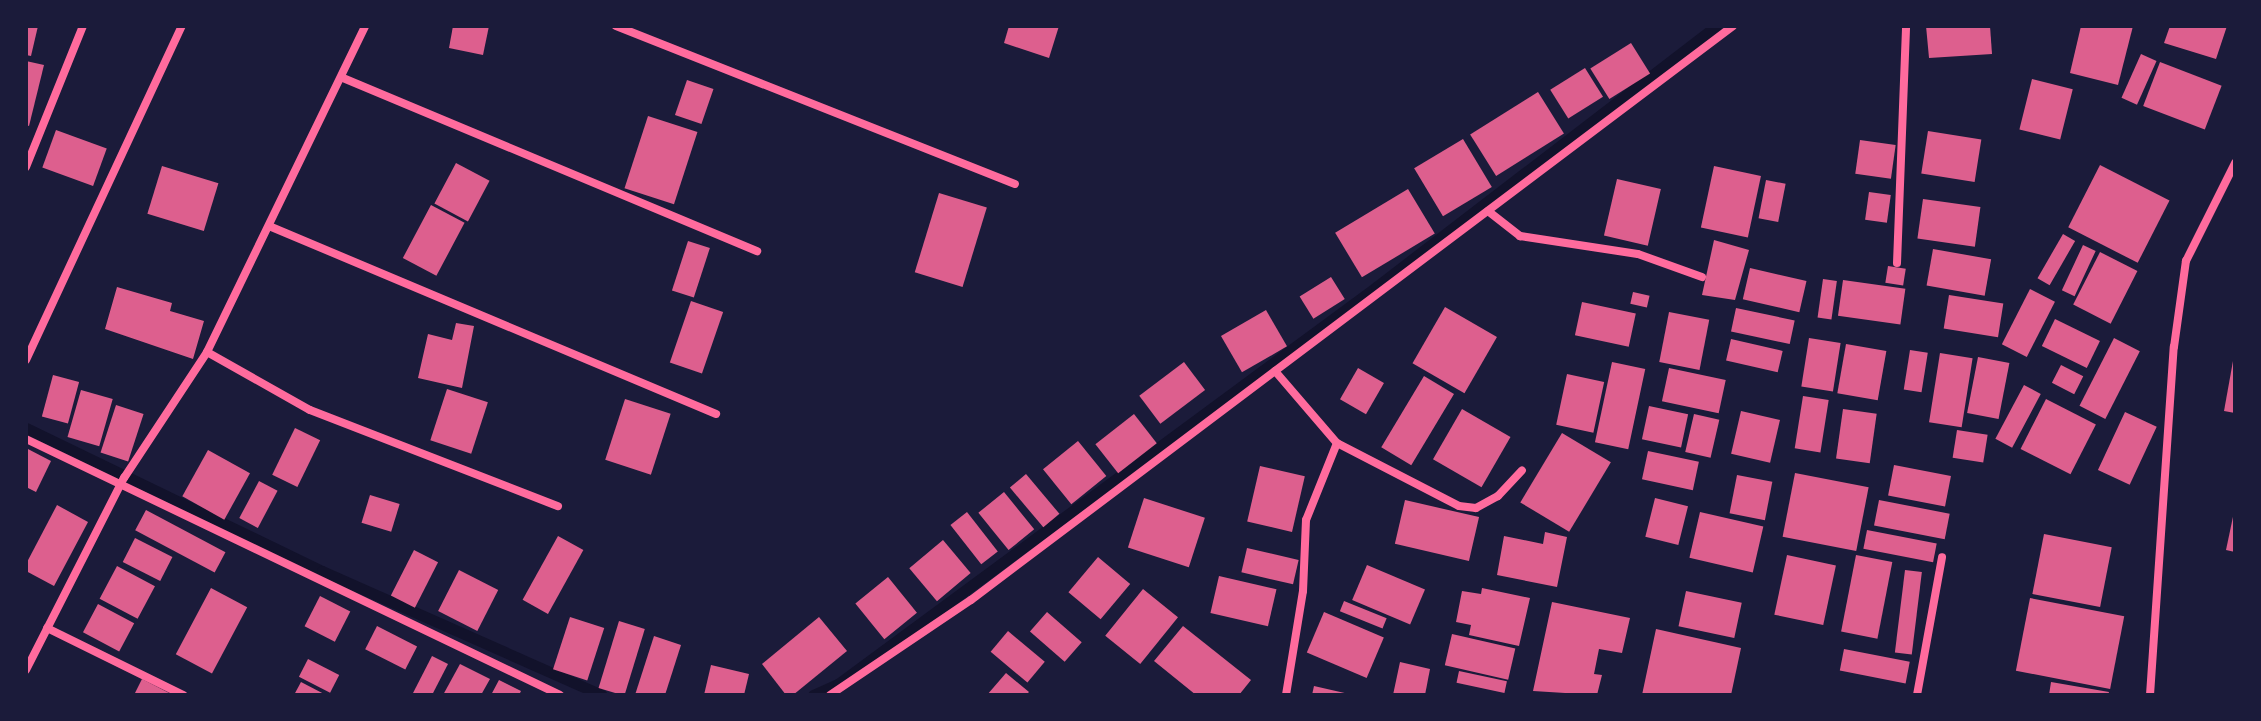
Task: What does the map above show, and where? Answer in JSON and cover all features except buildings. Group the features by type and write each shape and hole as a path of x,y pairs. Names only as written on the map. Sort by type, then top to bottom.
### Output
{"street":[{"path":"26,167 83,26"},
{"path":"26,360 182,26"},
{"path":"26,670 125,477 207,352 343,78 365,26"},
{"path":"616,26 1015,184"},
{"path":"830,695 971,600 1733,26"},
{"path":"1897,263 1906,26"},
{"path":"343,78 757,251"},
{"path":"2150,695 2174,347 2186,261 2235,163"},
{"path":"1488,211 1520,236 1638,254 1702,277"},
{"path":"269,226 716,414"},
{"path":"207,352 310,410 558,506"},
{"path":"1275,371 1337,443 1459,506 1476,508 1498,496 1522,470"},
{"path":"26,439 125,477 560,695"},
{"path":"1286,695 1303,591 1306,520 1337,443"},
{"path":"1917,695 1942,557"},
{"path":"47,628 183,695"}],"waterway":[{"path":"813,695 838,684 1376,287 1716,26"},
{"path":"26,428 322,571 602,695"}]}
